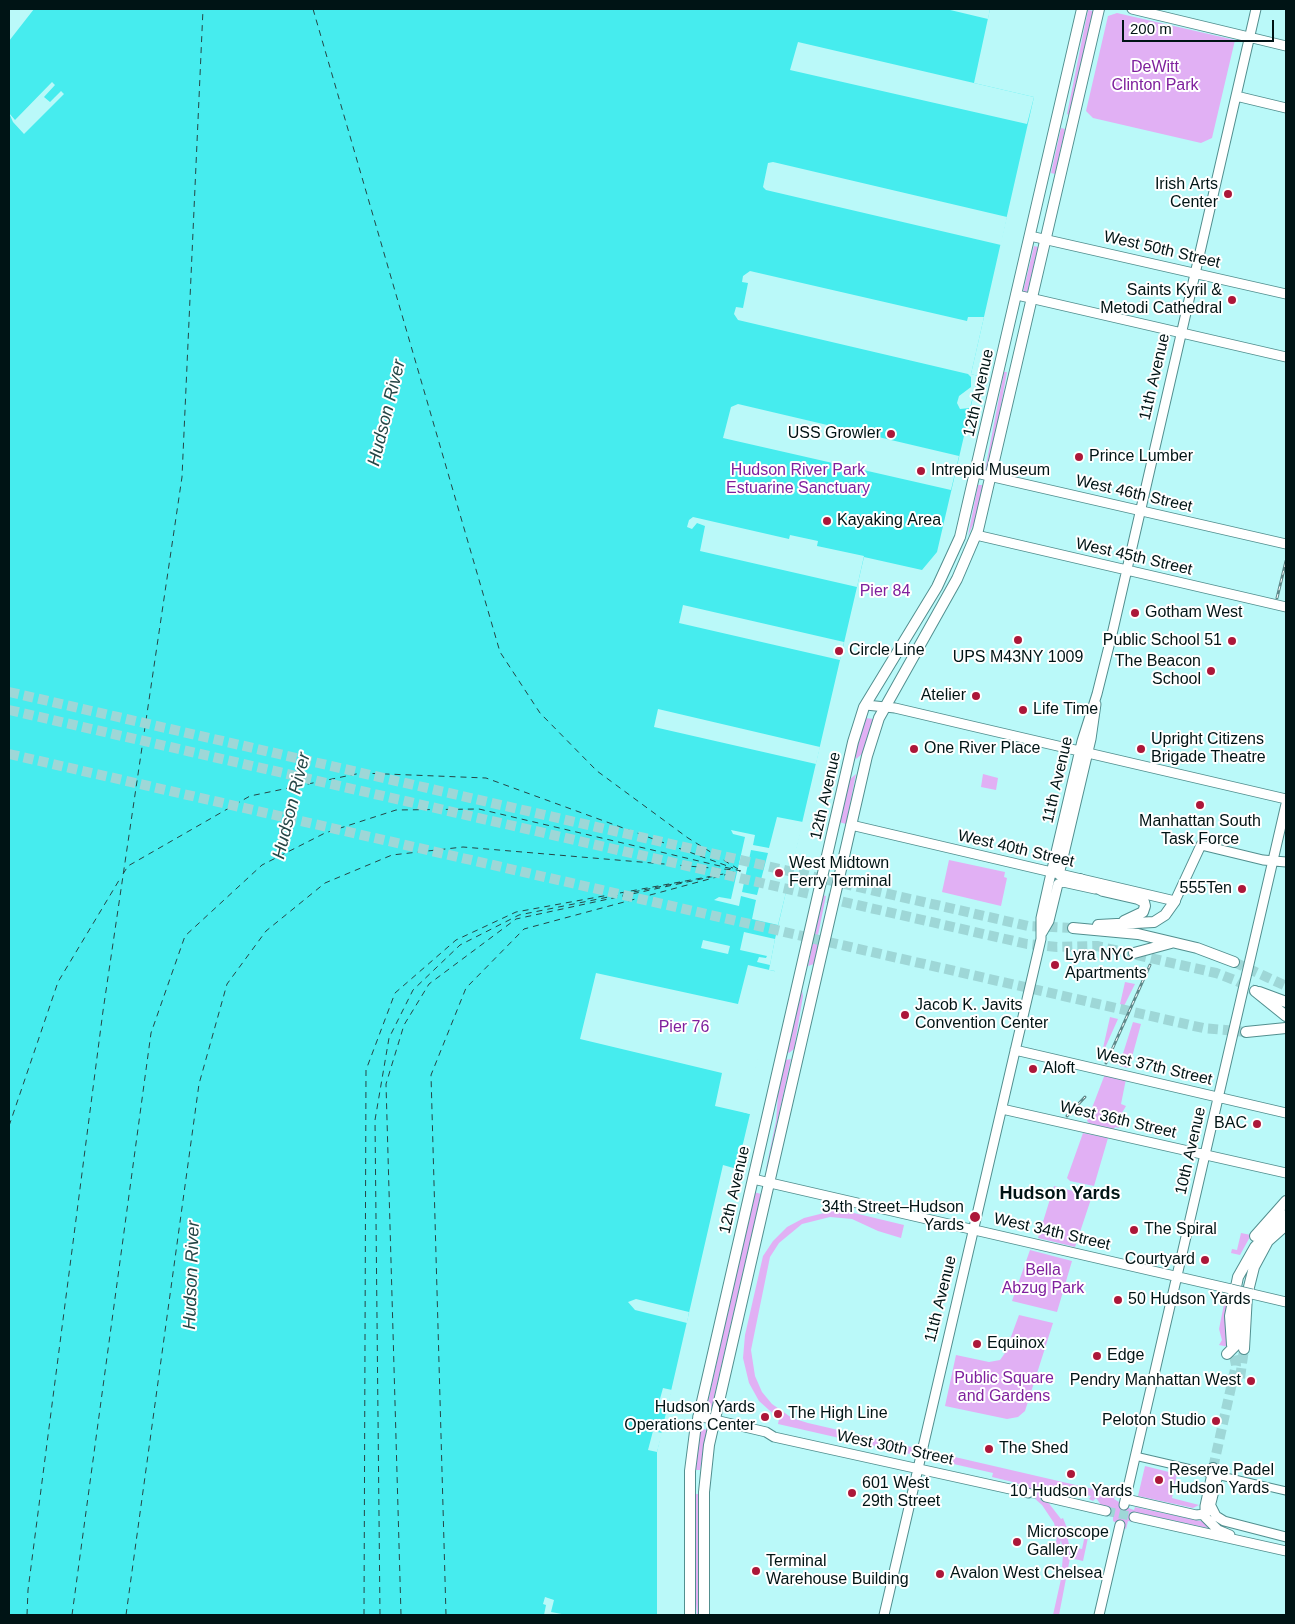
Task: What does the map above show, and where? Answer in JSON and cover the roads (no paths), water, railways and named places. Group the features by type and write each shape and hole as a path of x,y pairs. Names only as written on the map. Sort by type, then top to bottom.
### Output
{"highway":[{"name":"12th Avenue","path":"690,1615 690,1471 698,1416 853,742 866,705 948,568 960,537 1082,9"},
{"name":"12th Avenue","path":"704,1615 705,1480 715,1420 868,751 885,707 957,579 976,535 1099,9"},
{"path":"1000,369 1014,372"},
{"path":"1080,879 1102,891 1138,899 1145,904 1141,914 1118,922"},
{"path":"1175,901 1165,915 1154,922 1118,922 1073,928 1129,933 1174,942 1234,962"},
{"path":"1134,953 1174,942"},
{"path":"798,984 812,994"},
{"path":"1255,991 1286,1002"},
{"path":"1255,991 1286,1008"},
{"path":"1255,991 1286,1016"},
{"path":"1286,1028 1246,1032 1286,1035"},
{"path":"782,1055 788,1056 799,1052"},
{"path":"1286,1201 1249,1244 1241,1262 1230,1316 1229,1349 1236,1345 1239,1294 1255,1253 1286,1225"},
{"path":"1238,1277 1286,1215"},
{"path":"1243,1353 1240,1349 1242,1296 1255,1253"}],"main road":[{"path":"1132,9 1286,46"},
{"name":"11th Avenue","path":"1042,933 1049,921 1084,751 1256,9"},
{"path":"1236,96 1286,108"},
{"name":"West 50th Street","path":"1030,236 1286,294"},
{"path":"1017,295 1286,357"},
{"name":"West 46th Street","path":"976,473 1286,544"},
{"name":"West 45th Street","path":"976,535 1286,607"},
{"path":"866,705 885,707 1084,751 1286,799"},
{"name":"10th Avenue","path":"1205,1514 1196,1515 1125,1502 1286,804"},
{"name":"West 40th Street","path":"851,825 1057,876 1102,891"},
{"path":"1175,901 1201,845 1286,862"},
{"name":"11th Avenue","path":"884,1615 1042,933 1041,918 1057,876"},
{"name":"West 40th Street","path":"1057,876 1080,879 1175,901"},
{"name":"West 37th Street","path":"1015,1050 1286,1113"},
{"name":"West 36th Street","path":"1002,1109 1286,1173"},
{"name":"West 34th Street","path":"753,1179 1286,1302"},
{"name":"West 30th Street","path":"698,1416 808,1445 917,1467 1028,1493"},
{"path":"1216,1472 1212,1506 1216,1516 1224,1521 1286,1537"},
{"path":"1216,1472 1205,1514 1209,1523 1218,1530 1286,1551"},
{"path":"1046,1497 1106,1511"},
{"path":"1205,1514 1212,1506"},
{"path":"1134,1517 1264,1545"},
{"path":"1099,1615 1120,1525"}],"street":[{"path":"1136,1456 1216,1472 1286,1491"}],"water":[{"name":"Hudson River","path":"34,9 990,9 974,83 1034,97 971,374 978,376 937,552 922,570 864,557 775,939 769,970 775,971 743,1112 750,1114 737,1169 723,1165 657,1452 657,1615 9,1615 9,41"}],"tunnel":[{"path":"9,692 1028,926 1073,928"},
{"path":"9,710 1027,944 1057,947 1097,946 1216,973 1237,981 1255,991"},
{"path":"9,754 1203,1028 1246,1032"},
{"path":"1234,962 1286,986"},
{"path":"1213,1468 1236,1365 1232,1345"},
{"path":"1240,1378 1244,1349"},
{"path":"1028,1493 1046,1497"},
{"path":"1106,1511 1134,1517"}],"railway":[{"path":"1277,598 1286,561"},
{"path":"1106,1063 1150,965"},
{"path":"1067,1116 1085,1097"}],"place":[{"name":"Irish Arts Center","path":"1228,194"},
{"name":"Saints Kyril & Metodi Cathedral","path":"1232,300"},
{"name":"USS Growler","path":"891,434"},
{"name":"Prince Lumber","path":"1079,457"},
{"name":"Intrepid Museum","path":"921,471"},
{"name":"Kayaking Area","path":"827,521"},
{"name":"Gotham West","path":"1135,613"},
{"name":"UPS M43NY 1009","path":"1018,640"},
{"name":"Public School 51","path":"1232,641"},
{"name":"Circle Line","path":"839,651"},
{"name":"The Beacon School","path":"1211,671"},
{"name":"Atelier","path":"976,696"},
{"name":"Life Time","path":"1023,710"},
{"name":"One River Place","path":"914,749"},
{"name":"Upright Citizens Brigade Theatre","path":"1141,749"},
{"name":"Manhattan South Task Force","path":"1200,805"},
{"name":"West Midtown Ferry Terminal","path":"779,873"},
{"name":"555Ten","path":"1242,889"},
{"name":"Lyra NYC Apartments","path":"1055,965"},
{"name":"Jacob K. Javits Convention Center","path":"905,1015"},
{"name":"Aloft","path":"1033,1069"},
{"name":"BAC","path":"1257,1124"},
{"name":"34th Street–Hudson Yards","path":"975,1217"},
{"name":"The Spiral","path":"1134,1230"},
{"name":"Courtyard","path":"1205,1260"},
{"name":"50 Hudson Yards","path":"1118,1300"},
{"name":"Equinox","path":"977,1344"},
{"name":"Edge","path":"1097,1356"},
{"name":"Pendry Manhattan West","path":"1251,1381"},
{"name":"The High Line","path":"778,1414"},
{"name":"Hudson Yards Operations Center","path":"765,1417"},
{"name":"Peloton Studio","path":"1216,1421"},
{"name":"The Shed","path":"989,1449"},
{"name":"10 Hudson Yards","path":"1071,1474"},
{"name":"Reserve Padel Hudson Yards","path":"1159,1480"},
{"name":"601 West 29th Street","path":"852,1493"},
{"name":"Microscope Gallery","path":"1017,1542"},
{"name":"Terminal Warehouse Building","path":"756,1571"},
{"name":"Avalon West Chelsea","path":"940,1574"}],"district":[{"name":"Hudson Yards","path":"1060,1194"}],"park label":[{"name":"DeWitt Clinton Park","path":"1155,77"},
{"name":"Hudson River Park Estuarine Sanctuary","path":"798,480"},
{"name":"Pier 84","path":"885,592"},
{"name":"Pier 76","path":"684,1028"},
{"name":"Bella Abzug Park","path":"1043,1280"},
{"name":"Public Square and Gardens","path":"1004,1388"}]}
